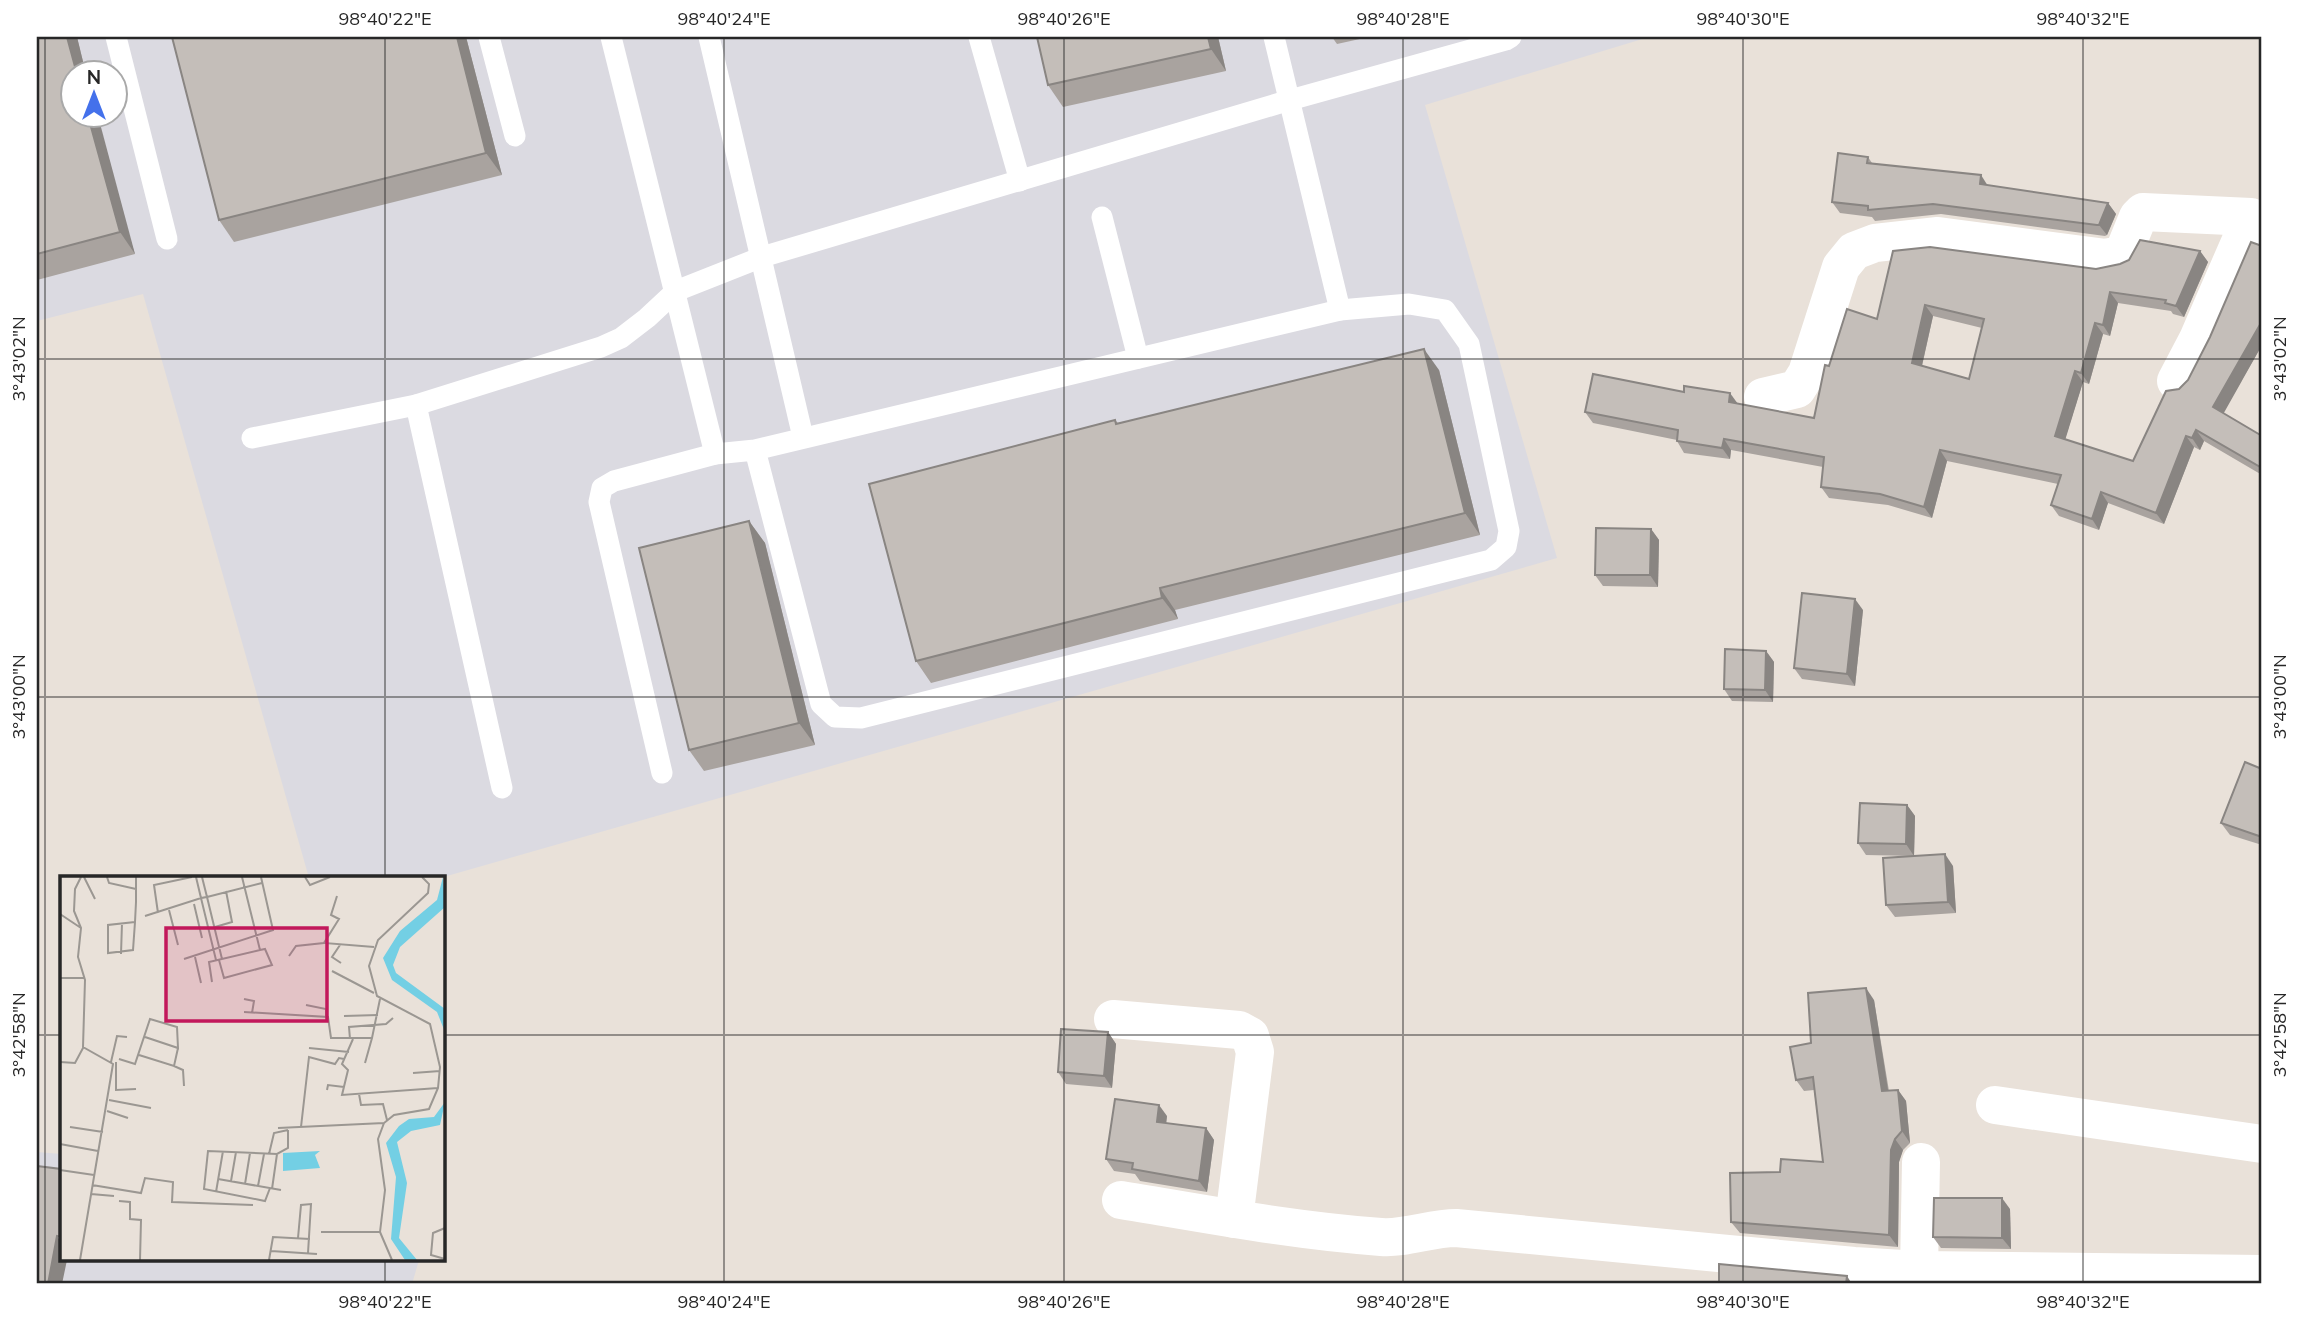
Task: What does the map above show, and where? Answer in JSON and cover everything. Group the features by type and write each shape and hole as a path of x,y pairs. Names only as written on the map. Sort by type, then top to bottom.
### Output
{"street":[{"path":"1763,397 1797,389 1807,373 1841,267 1854,251 1875,243 1938,236 2106,258 2123,254 2138,216 2143,212 2258,211 2176,381"},
{"path":"1113,1019 1239,1030 1250,1036 1255,1052 1234,1219"},
{"path":"1995,1105 2262,1144"},
{"path":"1919,1270 1922,1162"},
{"path":"1121,1200 1234,1219 1385,1237 1456,1228 1840,1265 1919,1270 2262,1274"}],"lane":[{"path":"116,37 167,239"},
{"path":"489,37 514,136"},
{"path":"611,37 715,454"},
{"path":"709,37 803,437"},
{"path":"979,37 1020,181"},
{"path":"1274,37 1340,310"},
{"path":"252,438 415,405 601,347 621,338 676,291 762,257 1511,37"},
{"path":"1102,216 1138,358"},
{"path":"662,773 599,502 602,488 614,481 715,454 755,450 1340,310 1409,303 1445,310 1469,344 1509,531 1506,547 1491,560 861,718 835,717 821,704 755,450"},
{"path":"415,405 502,788"}],"shaded area":[{"path":"37,37 1649,37 1425,105 1557,558 444,877 308,876 143,294 37,321"},
{"path":"37,1152 60,1154 60,1262 418,1262 412,1284 37,1284"}],"building":[{"path":"37,37 67,37 73,60 60,60 60,130 92,130 120,232 37,254"},
{"path":"172,37 457,37 486,153 219,220"},
{"path":"1037,37 1208,37 1211,49 1048,85"},
{"path":"1838,153 1868,157 1867,163 1981,175 1980,184 2108,203 2099,225 1933,204 1868,210 1868,206 1832,202"},
{"path":"2140,240 2200,251 2176,306 2165,303 2166,300 2110,292 2103,325 2095,323 2081,373 2075,371 2055,436 2133,461 2166,391 2179,389 2188,380 2210,337 2251,242 2262,246 2262,324 2213,407 2262,436 2262,468 2196,430 2192,438 2186,436 2156,513 2101,492 2092,519 2051,505 2061,475 1940,450 1924,507 1880,494 1821,487 1824,457 1724,439 1722,448 1677,441 1678,430 1585,412 1593,374 1684,392 1684,386 1730,393 1729,402 1814,418 1825,365 1829,366 1847,309 1877,319 1893,251 1930,247 2096,269 2129,260","holes":["1925,305 1984,319 1969,379 1912,363"]},
{"path":"1424,349 1465,513 1160,588 1162,598 916,661 869,484 1115,420 1116,424"},
{"path":"749,521 799,723 689,750 639,548"},
{"path":"1596,528 1651,529 1650,575 1595,575"},
{"path":"1802,593 1855,599 1847,674 1794,668"},
{"path":"1725,649 1766,651 1765,690 1724,689"},
{"path":"2245,762 2262,769 2262,837 2221,823"},
{"path":"1860,803 1907,805 1906,844 1858,843"},
{"path":"1945,854 1948,902 1886,905 1883,858"},
{"path":"1866,988 1882,1091 1898,1090 1902,1131 1891,1150 1889,1235 1731,1222 1730,1173 1780,1172 1781,1159 1823,1162 1813,1077 1796,1080 1790,1047 1811,1043 1808,993"},
{"path":"1061,1029 1108,1032 1104,1076 1058,1072"},
{"path":"1115,1099 1159,1105 1157,1122 1206,1128 1199,1181 1132,1169 1133,1163 1106,1159"},
{"path":"37,1166 60,1169 60,1237 57,1236 48,1284 37,1284"},
{"path":"1934,1198 2002,1198 2002,1238 1933,1237"},
{"path":"1719,1264 1847,1276 1846,1284 1719,1284"},
{"path":"1487,1283 1487,1284 1457,1284"}]}
